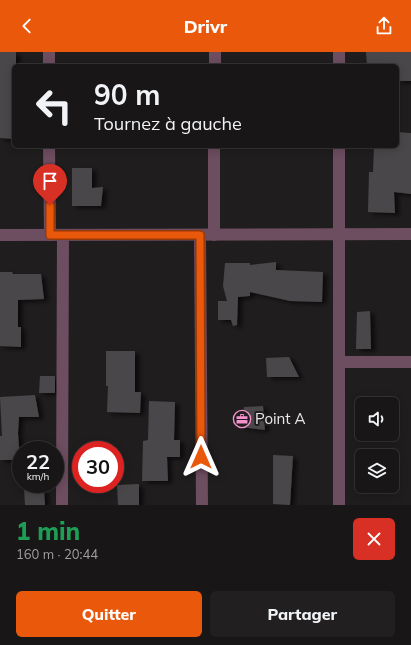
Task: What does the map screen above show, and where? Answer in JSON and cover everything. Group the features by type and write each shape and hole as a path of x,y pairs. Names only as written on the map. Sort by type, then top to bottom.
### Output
{"street":[{"path":"49,52 49,64"},
{"path":"215,52 215,64"},
{"path":"339,52 339,64"},
{"path":"49,148 50,235"},
{"path":"214,148 214,235"},
{"path":"339,148 339,505"},
{"path":"0,234 411,234"},
{"path":"62,505 63,235"},
{"path":"200,235 202,505"},
{"path":"339,362 411,362"}],"building":[{"path":"0,52 16,52 16,64 12,64 12,139 0,138"},
{"path":"366,52 411,52 411,81 399,81 399,64 367,64"},
{"path":"399,132 411,133 411,194 394,192 395,213 368,212 369,172 373,172 374,148 399,148"},
{"path":"72,168 92,168 92,188 103,187 101,206 72,206"},
{"path":"276,262 276,270 323,272 322,302 290,301 250,292 250,296 238,297 237,325 233,326 231,320 218,320 218,301 227,301 223,286 225,263 250,263 250,265"},
{"path":"0,272 12,272 13,274 41,274 44,299 18,300 18,327 21,327 21,347 0,346"},
{"path":"370,311 371,349 356,349 357,312"},
{"path":"106,351 135,351 135,392 141,392 140,413 107,412 108,386 106,386"},
{"path":"289,357 299,377 267,377 266,358"},
{"path":"40,376 55,376 55,393 39,393"},
{"path":"35,395 39,417 19,417 19,441 12,441 12,460 0,460 0,436 2,436 0,397"},
{"path":"149,401 175,402 174,440 180,440 180,457 167,457 168,481 142,481 143,441 148,440"},
{"path":"263,406 265,430 240,427 244,407"},
{"path":"273,455 293,456 290,505 273,504"},
{"path":"139,484 139,505 118,505 117,493 124,493 124,485"},
{"path":"24,493 44,493 45,505 25,505"}],"place":[{"name":"Point A","path":"242,419"}],"route":[{"path":"50,205 50,235 200,235 201,457"}]}
